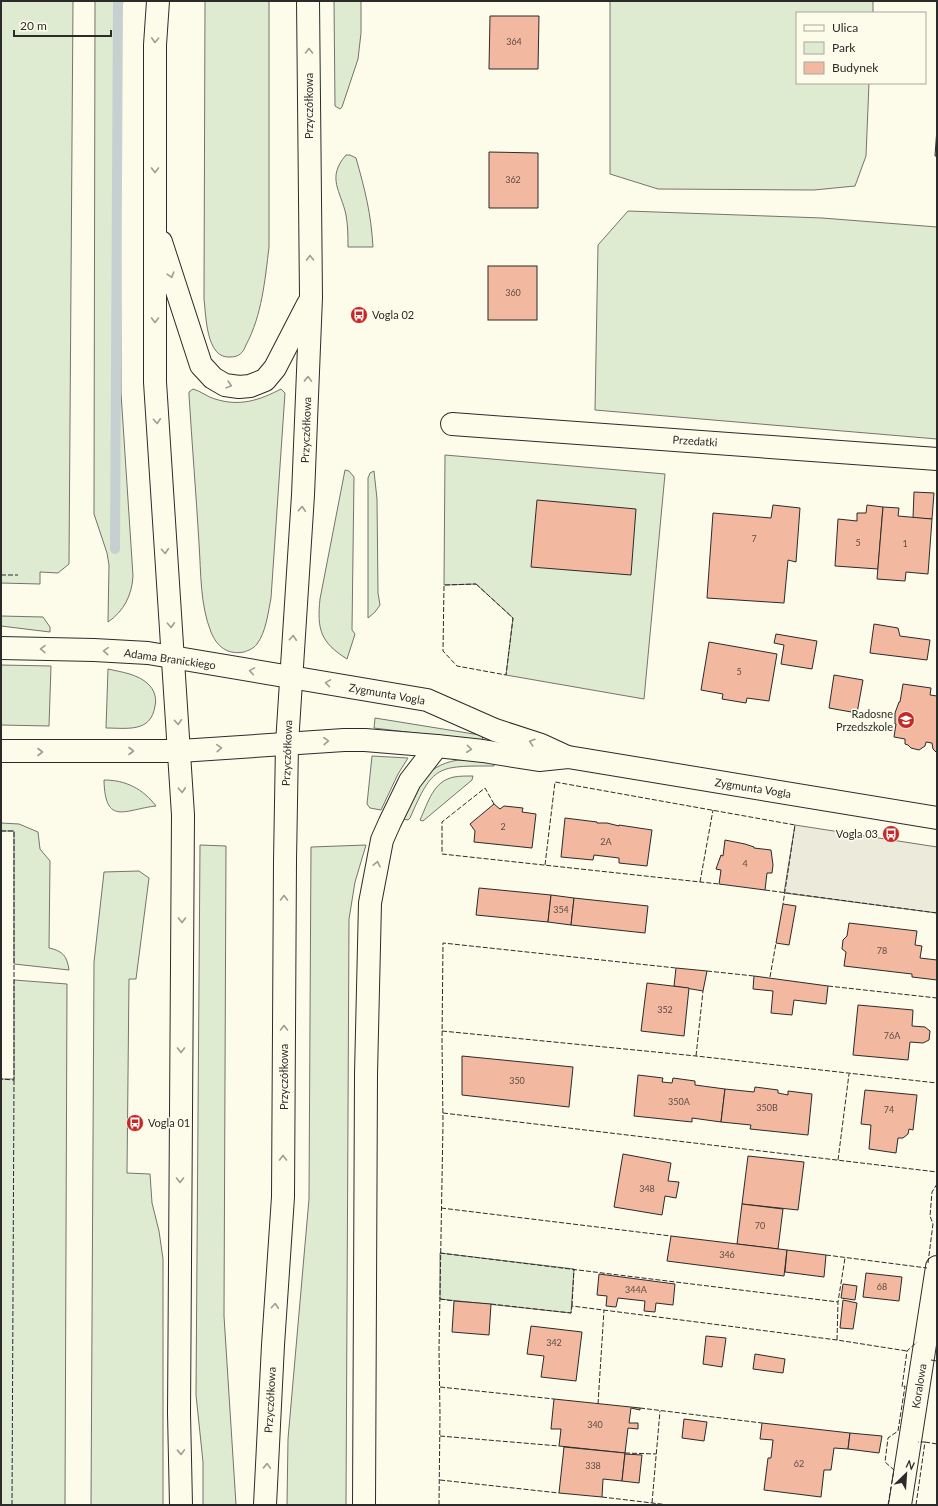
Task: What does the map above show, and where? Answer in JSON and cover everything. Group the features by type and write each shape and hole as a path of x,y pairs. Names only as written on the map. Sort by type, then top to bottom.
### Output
{"main road":[{"path":"158,1 155,45 155,382 183,814 180,1398 182,1505"},
{"name":"Przyczółkowa","path":"265,1505 272,1345 283,1197 284,861 287,744 290,677 303,495 311,297 308,1"},
{"path":"155,224 201,365 213,378 226,385 239,387 250,386 265,380 275,368 311,297"},
{"name":"Przedatki","path":"452,424 937,459"},
{"name":"Adama Branickiego","path":"1,648 148,653 290,677"},
{"name":"Zygmunta Vogla","path":"290,677 427,700 495,730 541,745 568,757 937,818"},
{"name":"Zygmunta Vogla","path":"287,744 365,740 483,751 538,760 568,757"},
{"path":"1,751 180,751 287,744"},
{"path":"364,1505 366,1029 370,903 382,840 410,781 437,746"},
{"name":"Koralowa","path":"900,1505 937,1267"}],"green space":[{"path":"1,1 73,1 69,564 58,573 40,572 40,584 1,583"},
{"path":"95,1 123,1 120,21 121,393 133,576 131,590 123,608 108,622 109,565 107,553 94,514"},
{"path":"205,1 269,1 269,247 262,297 256,322 244,350 240,354 233,357 222,356 216,351 212,344 207,325 204,299"},
{"path":"334,1 361,1 361,33 358,59 342,107 340,109 335,106"},
{"path":"610,1 873,1 873,12 796,12 796,84 869,84 866,156 855,186 814,190 658,189 610,174"},
{"path":"346,155 356,158 367,202 373,247 348,247 348,227 346,215 336,178 340,163"},
{"path":"628,211 822,218 937,227 937,439 595,410 598,245"},
{"path":"193,389 212,398 233,402 250,401 281,389 285,393 271,598 263,634 254,647 244,652 238,653 228,651 220,646 213,637 207,622 201,577 189,395 189,392"},
{"path":"445,455 665,474 644,699 506,675 513,618 476,584 444,585"},
{"path":"345,470 349,471 354,477 352,630 355,634 347,659 331,647 326,640 322,634 319,619 320,599"},
{"path":"374,471 377,499 378,593 380,605 368,618 368,478 370,473"},
{"path":"1,616 43,617 50,627 50,632 1,626"},
{"path":"1,665 51,666 49,726 1,725"},
{"path":"108,669 124,672 139,678 152,688 156,703 153,715 149,721 137,727 106,728"},
{"path":"375,718 480,735 483,738 480,741 374,728"},
{"path":"372,756 408,758 398,774 381,810 370,808 367,804"},
{"path":"458,760 494,760 494,766 448,768 439,772 432,778 425,788 410,818 408,820 403,819 417,789 428,774 446,763"},
{"path":"473,776 472,780 423,821 420,820 432,794 441,783 454,777"},
{"path":"104,780 120,782 140,790 156,806 119,812 113,810 108,804 105,795"},
{"path":"1,823 19,824 38,832 40,849 50,861 49,948 64,955 69,970 14,964 14,831 1,831"},
{"path":"200,845 226,846 224,1316 236,1505 203,1505 203,1462 196,1395"},
{"path":"366,845 355,882 349,919 346,1505 287,1505 288,1439 309,1199 311,847"},
{"path":"139,871 149,878 136,979 129,979 127,1173 150,1174 152,1203 159,1231 163,1259 163,1505 91,1505 94,962 104,872"},
{"path":"14,980 67,984 65,1505 1,1505 1,1079 14,1079"},
{"path":"440,1253 574,1269 571,1313 440,1299"}],"shaded area":[{"path":"795,825 937,847 937,913 784,893"}],"building":[{"path":"490,16 539,16 538,69 489,69"},
{"path":"937,128 937,156 935,156"},
{"path":"489,152 538,153 538,208 489,208"},
{"path":"488,266 537,266 537,320 488,320"},
{"path":"914,492 934,493 932,519 913,518"},
{"path":"537,500 636,509 631,575 531,567"},
{"path":"773,505 800,508 796,562 788,560 784,603 707,598 713,513 771,518"},
{"path":"867,505 883,507 878,569 835,566 838,519 857,521 857,513 866,513"},
{"path":"883,507 899,508 898,516 932,519 928,574 906,572 905,581 877,579"},
{"path":"874,624 898,628 900,636 930,640 927,660 870,653"},
{"path":"776,634 817,641 812,669 781,664 784,645 774,643"},
{"path":"709,642 777,654 769,701 747,698 746,703 722,699 723,694 701,690"},
{"path":"834,675 863,680 857,713 829,708"},
{"path":"903,684 931,688 930,695 937,696 937,753 933,749 932,743 926,742 925,746 919,750 911,748 905,744 905,739 894,737 896,724 895,713 900,702"},
{"path":"494,804 500,809 504,806 523,808 522,812 536,814 532,848 474,842 475,831 470,824"},
{"path":"565,818 652,830 647,866 619,863 619,858 594,855 593,860 561,857"},
{"path":"725,840 745,844 754,848 771,850 773,865 772,873 767,873 765,890 719,884 721,870 716,869 721,855 723,856"},
{"path":"479,888 551,895 548,922 476,915"},
{"path":"551,895 574,898 571,925 548,922"},
{"path":"574,898 648,906 645,933 571,925"},
{"path":"783,904 796,906 789,945 776,943"},
{"path":"849,923 917,931 915,945 922,946 920,958 937,960 937,980 912,977 912,974 844,966 846,952 842,949 843,940 847,936"},
{"path":"676,968 707,971 703,991 674,986"},
{"path":"754,976 828,986 826,1004 794,1000 792,1015 771,1013 773,991 753,989"},
{"path":"647,983 689,988 684,1036 641,1031"},
{"path":"858,1005 913,1010 912,1026 925,1027 930,1031 929,1040 923,1043 910,1042 908,1060 853,1055"},
{"path":"462,1056 573,1067 569,1107 462,1095"},
{"path":"638,1075 663,1078 662,1082 672,1083 673,1078 695,1081 695,1085 725,1089 721,1122 692,1118 692,1122 634,1116"},
{"path":"755,1087 778,1090 778,1093 788,1095 788,1091 812,1094 808,1135 750,1129 751,1125 721,1122 725,1089 754,1092"},
{"path":"865,1090 917,1095 913,1130 909,1129 908,1134 903,1138 898,1138 896,1153 869,1149 871,1125 861,1124"},
{"path":"623,1154 671,1163 668,1181 679,1182 676,1198 665,1196 662,1215 614,1207"},
{"path":"748,1156 804,1162 798,1210 742,1204"},
{"path":"742,1204 783,1209 778,1249 737,1244"},
{"path":"671,1236 787,1250 784,1276 667,1261"},
{"path":"787,1250 826,1255 824,1277 785,1272"},
{"path":"866,1273 902,1277 899,1301 863,1297"},
{"path":"599,1274 675,1284 673,1305 656,1303 655,1312 644,1311 645,1301 618,1298 616,1307 606,1306 607,1296 597,1295"},
{"path":"843,1284 857,1286 855,1300 841,1298"},
{"path":"843,1300 857,1303 853,1329 840,1328"},
{"path":"454,1301 491,1304 489,1335 452,1332"},
{"path":"531,1326 582,1332 576,1381 541,1377 544,1356 527,1354"},
{"path":"706,1336 726,1338 722,1367 703,1364"},
{"path":"755,1354 785,1359 783,1373 753,1369"},
{"path":"554,1399 640,1408 640,1410 631,1408 629,1423 638,1423 638,1429 628,1428 625,1453 559,1446 561,1429 551,1429"},
{"path":"684,1419 707,1422 704,1441 682,1438"},
{"path":"762,1423 850,1433 848,1449 834,1448 831,1470 824,1470 821,1497 764,1490 768,1458 771,1458 773,1440 760,1439"},
{"path":"850,1433 882,1436 879,1453 848,1449"},
{"path":"564,1447 625,1453 622,1481 603,1479 602,1497 559,1493"},
{"path":"625,1454 642,1455 639,1483 622,1481"}],"waterway":[{"path":"115,549 118,1"}],"fence":[{"path":"1,575 18,575"},
{"path":"476,584 513,618 506,675 457,666 443,651 444,585 476,584"},
{"path":"545,865 555,782 795,825 783,904"},
{"path":"494,804 485,788 442,822 442,854 719,884"},
{"path":"700,882 713,810"},
{"path":"1,831 14,831 14,1080 1,1079"},
{"path":"765,890 937,913"},
{"path":"439,1505 439,1350 443,1123 443,943 676,968"},
{"path":"770,977 776,943"},
{"path":"707,971 754,976"},
{"path":"828,986 937,998"},
{"path":"696,1056 703,991"},
{"path":"442,1031 696,1056 937,1083"},
{"path":"838,1160 849,1074"},
{"path":"12,1505 14,1080"},
{"path":"443,1113 937,1172"},
{"path":"928,1263 933,1224 930,1216 932,1192 937,1184"},
{"path":"441,1208 671,1236"},
{"path":"440,1253 838,1302"},
{"path":"826,1255 927,1268"},
{"path":"837,1340 838,1302 845,1258"},
{"path":"572,1306 574,1269"},
{"path":"440,1299 454,1301"},
{"path":"491,1304 571,1313 572,1306 837,1340 907,1351"},
{"path":"598,1404 604,1310"},
{"path":"888,1505 894,1470 885,1462 888,1438 898,1431 905,1386 902,1387 907,1351 917,1342"},
{"path":"931,1360 937,1361"},
{"path":"440,1387 554,1399"},
{"path":"640,1408 762,1423"},
{"path":"652,1503 660,1411"},
{"path":"440,1436 559,1446"},
{"path":"916,1505 925,1442 918,1442"},
{"path":"925,1442 937,1444"},
{"path":"625,1453 656,1454"},
{"path":"440,1480 559,1493"},
{"path":"602,1497 669,1505"}],"place":[{"name":"Vogla 02","path":"359,315"},
{"name":"Radosne Przedszkole","path":"906,720"},
{"name":"Vogla 03","path":"891,834"},
{"name":"Vogla 01","path":"135,1123"}]}
